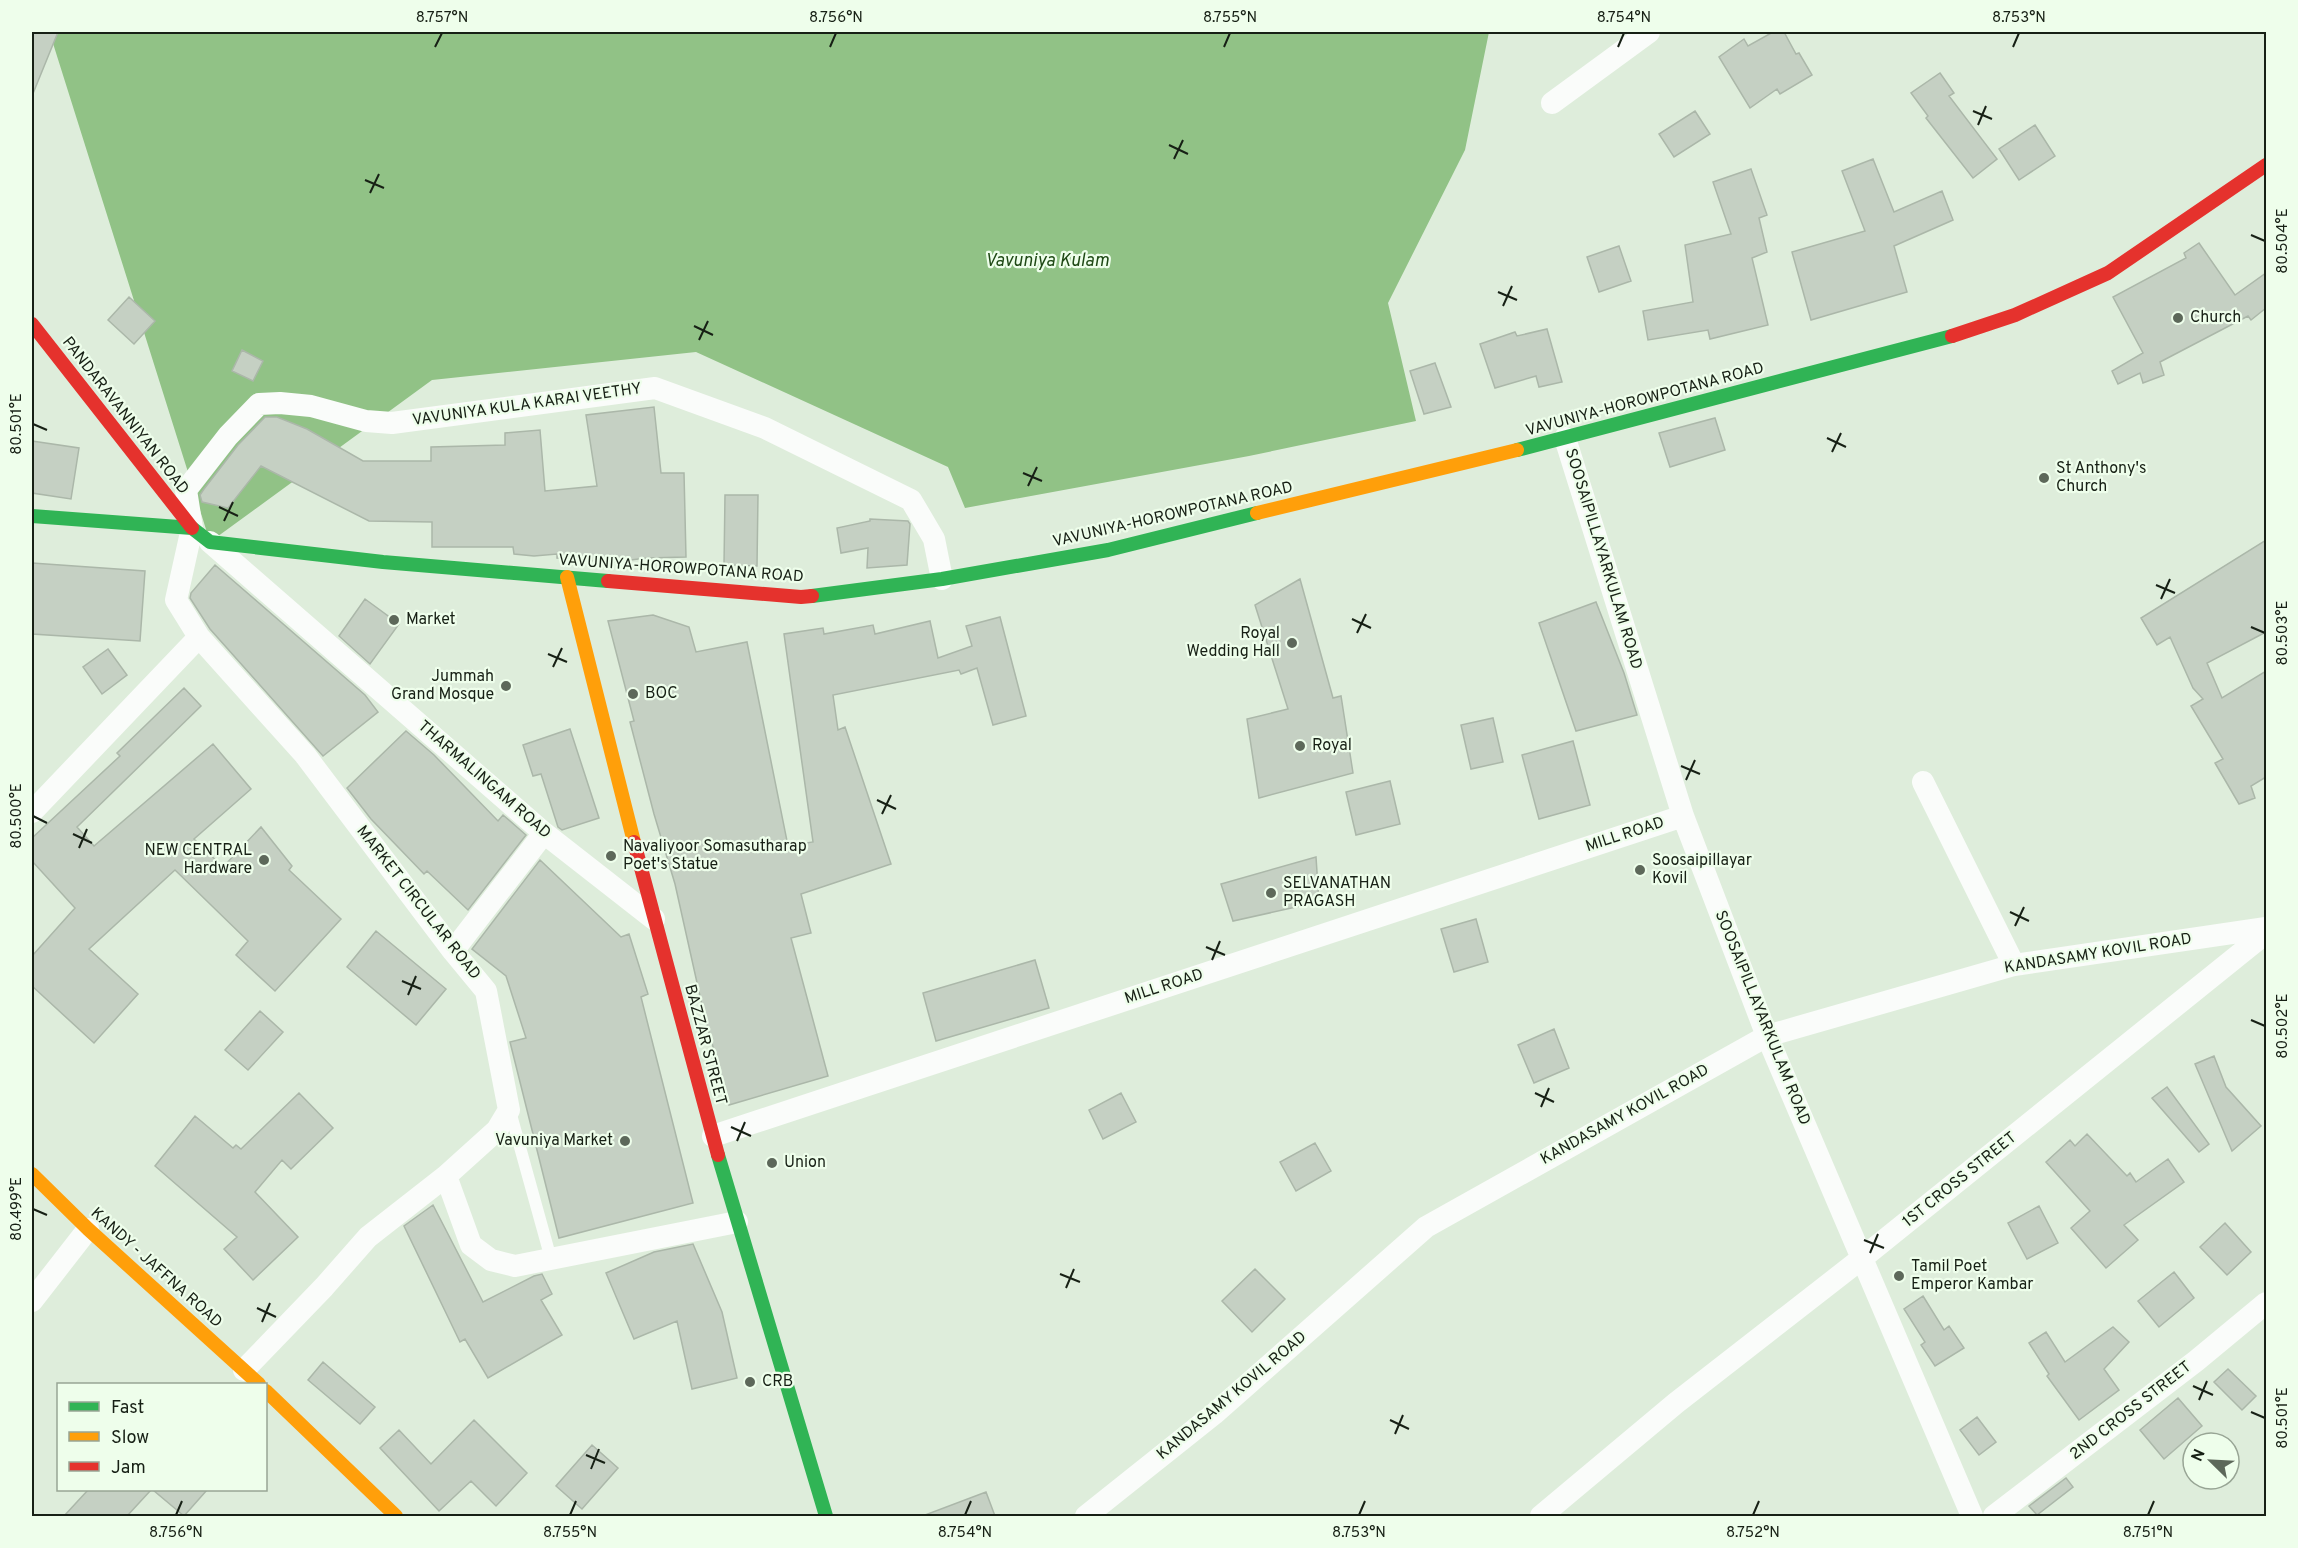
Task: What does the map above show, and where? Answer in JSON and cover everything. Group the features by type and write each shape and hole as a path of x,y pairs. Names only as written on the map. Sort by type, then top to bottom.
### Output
{"main road":[{"name":"VAVUNIYA-HOROWPOTANA ROAD","path":"32,516 201,535 383,561 801,597 942,579 1108,550 1565,438 1930,343 2015,315 2108,273 2266,165"},
{"name":"PANDARAVANNIYAN ROAD","path":"32,324 201,535"},
{"name":"BAZZAR STREET","path":"567,577 654,919 713,1136 826,1516"},
{"name":"KANDY - JAFFNA ROAD","path":"32,1174 88,1229 251,1377"},
{"path":"267,1392 396,1516"}],"street":[{"path":"1552,103 1649,32"},
{"name":"VAVUNIYA KULA KARAI VEETHY","path":"201,535 186,490 228,436 259,404 280,403 311,406 366,421 392,423 655,388 765,428 911,500 934,539 942,579"},
{"name":"SOOSAIPILLAYARKULAM ROAD","path":"1565,438 1683,816 1767,1036 1972,1516"},
{"name":"MARKET CIRCULAR ROAD","path":"201,535 176,600 199,637 305,755 453,951 486,990 509,1110"},
{"name":"THARMALINGAM ROAD","path":"201,535 544,833 654,919"},
{"path":"32,812 199,637"},
{"path":"1923,782 2014,965"},
{"name":"MILL ROAD","path":"713,1136 1683,816"},
{"path":"453,951 544,833"},
{"name":"KANDASAMY KOVIL ROAD","path":"1086,1516 1214,1414 1426,1227 1767,1036 2014,965 2266,928"},
{"name":"1ST CROSS STREET","path":"1540,1516 1676,1403 1861,1259 2266,933"},
{"path":"251,1377 368,1237 446,1176 497,1130 509,1110"},
{"path":"446,1176 471,1245 491,1260 515,1266 737,1222"},
{"path":"32,1301 88,1229"},
{"name":"2ND CROSS STREET","path":"1994,1516 2196,1361 2266,1303"}],"lane":[{"path":"509,1110 551,1259"}],"water":[{"name":"Vavuniya Kulam","path":"32,32 1489,32 1465,150 1388,303 1416,421 1249,456 965,508 948,467 696,352 432,380 210,542 51,37"}],"building":[{"path":"32,32 58,32 32,96"},
{"path":"1773,32 1784,32 1796,54 1799,53 1812,75 1780,94 1777,89 1750,108 1719,57 1744,39 1748,46"},
{"path":"1940,73 1954,93 1949,96 1997,159 1973,178 1926,118 1928,116 1911,93"},
{"path":"1695,111 1710,134 1674,157 1659,134"},
{"path":"2035,125 2055,156 2019,180 1999,149"},
{"path":"1873,159 1894,212 1942,191 1953,220 1894,246 1907,292 1811,320 1792,252 1865,231 1842,171"},
{"path":"1751,169 1767,215 1759,218 1767,252 1752,258 1768,325 1710,339 1708,330 1648,340 1643,311 1693,302 1685,245 1731,234 1713,182"},
{"name":"Church","path":"2199,243 2235,295 2266,273 2266,308 2251,320 2248,316 2160,362 2164,375 2143,383 2140,373 2118,384 2112,371 2143,353 2113,297 2186,258 2184,253"},
{"path":"1619,246 1631,281 1599,292 1587,257"},
{"path":"129,297 155,321 134,344 108,320"},
{"path":"1547,329 1562,382 1539,387 1536,376 1495,388 1480,344 1515,332 1517,336"},
{"path":"242,350 263,361 253,381 232,371"},
{"path":"1435,363 1451,407 1424,414 1410,371"},
{"path":"654,407 661,473 684,473 686,557 614,562 612,559 591,561 557,558 557,554 534,556 514,554 513,547 432,547 432,522 369,521 261,466 228,508 202,502 200,495 238,445 265,417 277,417 307,429 363,461 431,461 431,447 505,445 505,433 540,430 545,491 597,486 586,415"},
{"path":"1715,418 1725,450 1670,467 1659,433"},
{"path":"32,441 79,448 71,499 32,493"},
{"path":"725,495 758,495 757,566 724,565"},
{"path":"870,519 908,521 910,524 907,565 867,568 868,548 841,553 837,528 870,521"},
{"path":"2266,540 2266,632 2207,663 2222,698 2266,671 2266,777 2251,786 2255,798 2239,804 2215,763 2223,759 2191,706 2203,699 2193,688 2170,637 2157,645 2141,618"},
{"path":"32,563 145,571 140,641 32,634"},
{"path":"215,565 365,695 378,712 323,756 210,629 190,598 191,593"},
{"path":"1300,579 1333,698 1341,696 1353,773 1259,798 1247,719 1288,709 1255,605"},
{"path":"365,599 399,624 370,664 339,636"},
{"path":"1596,602 1624,673 1637,715 1576,731 1539,623"},
{"path":"653,615 689,627 696,652 747,642 788,846 813,842 784,634 823,628 824,634 873,625 875,634 930,621 938,658 972,646 966,626 1000,617 1026,716 993,725 977,668 961,674 959,670 833,695 838,730 845,727 891,864 801,894 811,933 791,938 828,1076 729,1105 704,1014 675,884 630,722 634,721 608,621"},
{"path":"108,649 127,675 102,694 83,667"},
{"path":"184,688 201,706 77,827 94,846 213,744 251,789 194,839 223,867 261,827 292,866 289,870 341,919 275,991 236,955 248,941 175,870 89,949 138,994 94,1043 32,986 32,956 75,908 32,861 32,838 120,756 117,753"},
{"path":"1493,718 1503,762 1471,769 1461,725"},
{"path":"570,729 599,818 562,830 558,827 541,774 533,776 523,745"},
{"path":"406,731 434,755 498,821 503,815 526,835 468,910 427,871 424,874 371,819 347,788"},
{"path":"1573,741 1590,805 1539,819 1522,755"},
{"path":"1390,781 1400,824 1356,835 1346,792"},
{"name":"SELVANATHAN PRAGASH","path":"1316,857 1319,902 1233,921 1221,884"},
{"path":"540,860 621,937 629,934 648,994 641,997 693,1203 559,1238 510,1042 526,1038 506,976 472,949"},
{"path":"1476,919 1488,962 1454,972 1441,929"},
{"path":"376,931 446,989 416,1025 347,967"},
{"path":"1035,960 1049,1008 936,1041 923,993"},
{"path":"260,1011 283,1032 248,1070 225,1050"},
{"path":"1554,1029 1569,1068 1534,1083 1518,1045"},
{"path":"2214,1056 2226,1087 2261,1126 2232,1151 2195,1064"},
{"path":"2167,1087 2209,1144 2199,1152 2152,1098"},
{"path":"299,1093 333,1128 291,1169 282,1160 255,1192 298,1237 253,1280 224,1249 237,1237 155,1166 195,1116 233,1148 236,1145 241,1149"},
{"path":"1121,1093 1136,1122 1103,1139 1089,1110"},
{"path":"2087,1134 2127,1176 2130,1173 2136,1182 2168,1159 2184,1182 2124,1225 2138,1240 2106,1268 2071,1228 2090,1211 2046,1162 2070,1140 2075,1146"},
{"path":"1315,1143 1331,1171 1296,1191 1280,1162"},
{"path":"433,1205 483,1302 542,1274 552,1294 541,1300 562,1335 488,1378 465,1339 460,1342 404,1226"},
{"path":"2039,1206 2058,1243 2027,1259 2008,1223"},
{"path":"2225,1223 2251,1252 2227,1275 2200,1247"},
{"path":"693,1244 722,1312 737,1378 692,1389 677,1321 634,1339 606,1273 654,1252"},
{"path":"1255,1269 1285,1299 1252,1332 1222,1301"},
{"path":"2174,1272 2194,1298 2159,1327 2138,1301"},
{"path":"1923,1296 1944,1330 1949,1326 1964,1348 1935,1366 1921,1345 1925,1342 1904,1309"},
{"path":"2113,1327 2129,1342 2104,1369 2119,1390 2079,1420 2047,1376 2049,1374 2029,1343 2046,1332 2065,1362"},
{"path":"323,1362 375,1407 360,1424 308,1380"},
{"path":"2228,1369 2256,1396 2242,1410 2214,1382"},
{"path":"2178,1398 2202,1426 2196,1431 2181,1431 2181,1444 2164,1459 2140,1430"},
{"path":"1977,1417 1996,1442 1979,1455 1960,1430"},
{"path":"474,1420 527,1473 496,1506 471,1481 439,1511 380,1448 399,1430 431,1464"},
{"path":"592,1445 618,1468 582,1509 556,1486"},
{"path":"2066,1478 2073,1487 2037,1515 2029,1506"},
{"path":"87,1491 150,1491 127,1516 64,1516"},
{"path":"154,1491 206,1491 184,1516"},
{"path":"986,1492 995,1516 925,1515"}],"traffic: fast":[{"path":"1517,450 1952,336"},
{"path":"812,596 942,579 1108,550 1257,513"},
{"path":"32,516 192,528 210,542 383,562 608,581"},
{"path":"718,1155 826,1516"}],"traffic: slow":[{"path":"1257,513 1517,450"},
{"path":"567,577 634,842"},
{"path":"32,1174 88,1229 258,1383"},
{"path":"267,1392 396,1516"}],"traffic: jam":[{"path":"1952,336 2015,315 2108,273 2266,165"},
{"path":"32,324 192,528"},
{"path":"608,581 801,597 812,596"},
{"path":"634,842 718,1155"}],"place":[{"name":"Church","path":"2178,318"},
{"name":"St Anthony's Church","path":"2044,478"},
{"name":"Market","path":"394,620"},
{"name":"Royal Wedding Hall","path":"1292,643"},
{"name":"Jummah Grand Mosque","path":"506,686"},
{"name":"BOC","path":"633,694"},
{"name":"Royal","path":"1300,746"},
{"name":"Navaliyoor Somasutharap Poet's Statue","path":"611,856"},
{"name":"NEW CENTRAL Hardware","path":"264,860"},
{"name":"Soosaipillayar Kovil","path":"1640,870"},
{"name":"SELVANATHAN PRAGASH","path":"1271,893"},
{"name":"Vavuniya Market","path":"625,1141"},
{"name":"Union","path":"772,1163"},
{"name":"Tamil Poet Emperor Kambar","path":"1899,1276"},
{"name":"CRB","path":"750,1382"}]}
